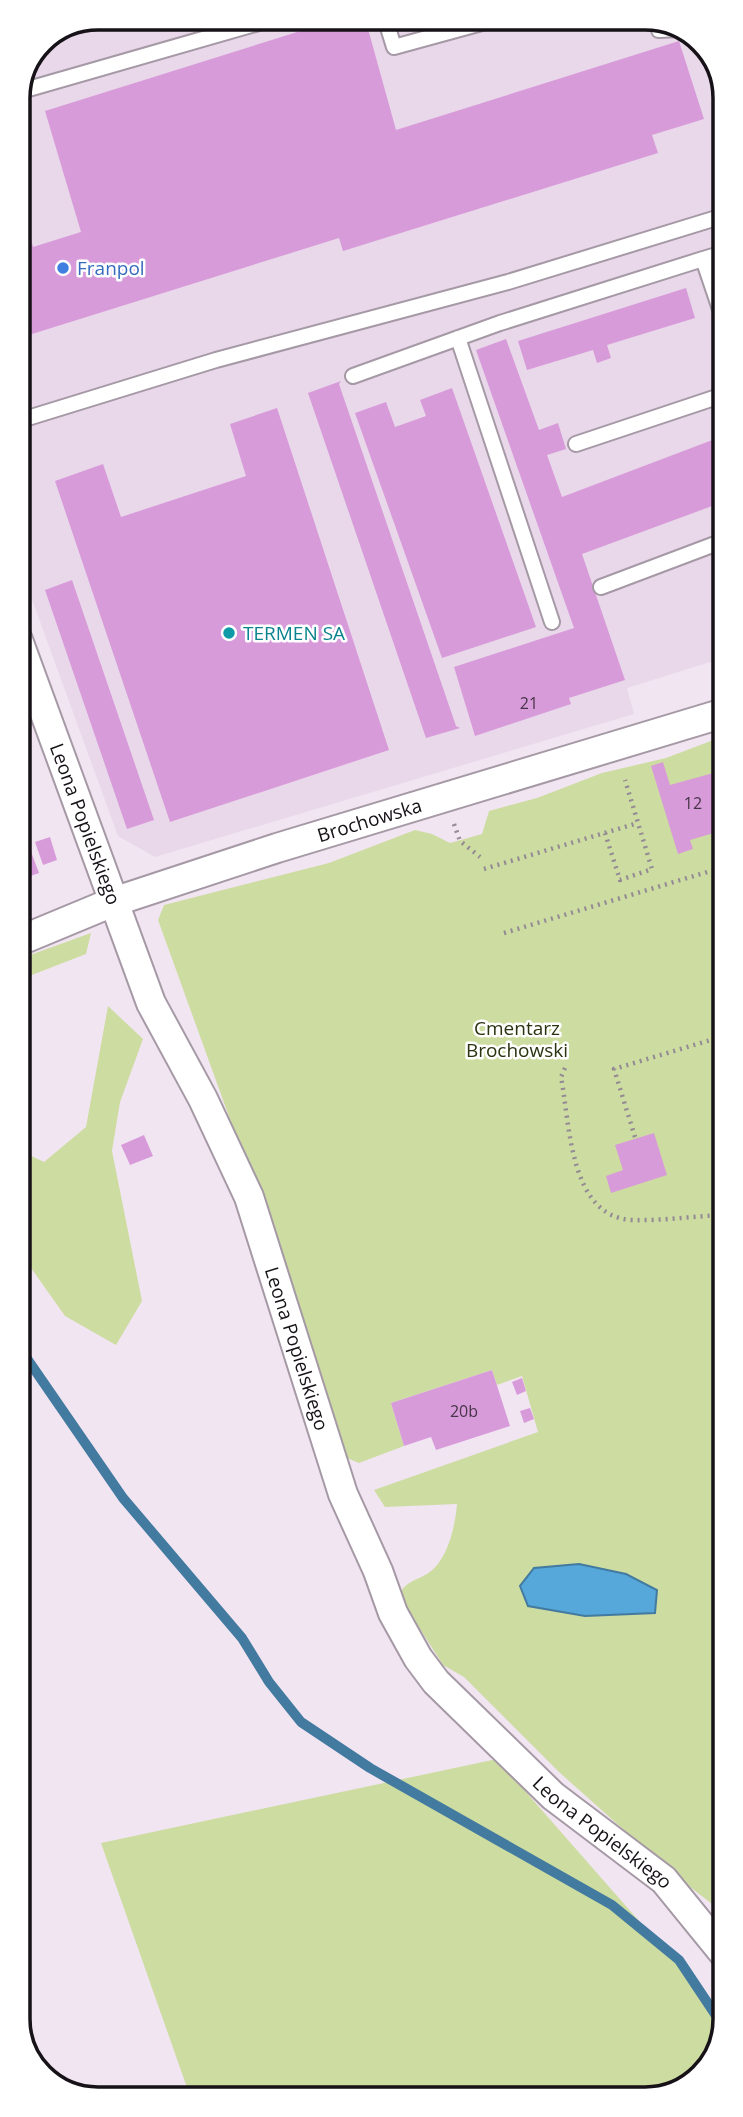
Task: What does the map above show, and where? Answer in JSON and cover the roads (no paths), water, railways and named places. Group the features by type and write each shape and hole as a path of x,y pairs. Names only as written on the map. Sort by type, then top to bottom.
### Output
{"street":[{"name":"Leona Popielskiego","path":"30,673 151,1003 203,1099 249,1197 343,1494 378,1571 393,1613 418,1658 436,1682 552,1796 664,1880 713,1940"},
{"name":"Brochowska","path":"30,936 113,902 277,848 713,716"}],"lane":[{"path":"31,88 234,30"},
{"path":"388,30 394,47 456,30"},
{"path":"30,417 216,360 508,282 713,219"},
{"path":"353,376 458,338 713,256"},
{"path":"704,259 713,287"},
{"path":"458,338 552,622"},
{"path":"576,444 713,398"},
{"path":"601,587 713,545"}],"water":[{"path":"579,1564 626,1574 657,1590 655,1613 585,1616 528,1606 520,1586 534,1568"}],"waterway":[{"path":"30,1363 123,1498 242,1638 269,1682 301,1722 370,1768 612,1905 679,1960 713,2011"}],"place":[{"name":"Franpol","path":"63,268"},
{"name":"TERMEN SA","path":"229,633"}],"park label":[{"name":"Cmentarz Brochowski","path":"517,1039"}]}
